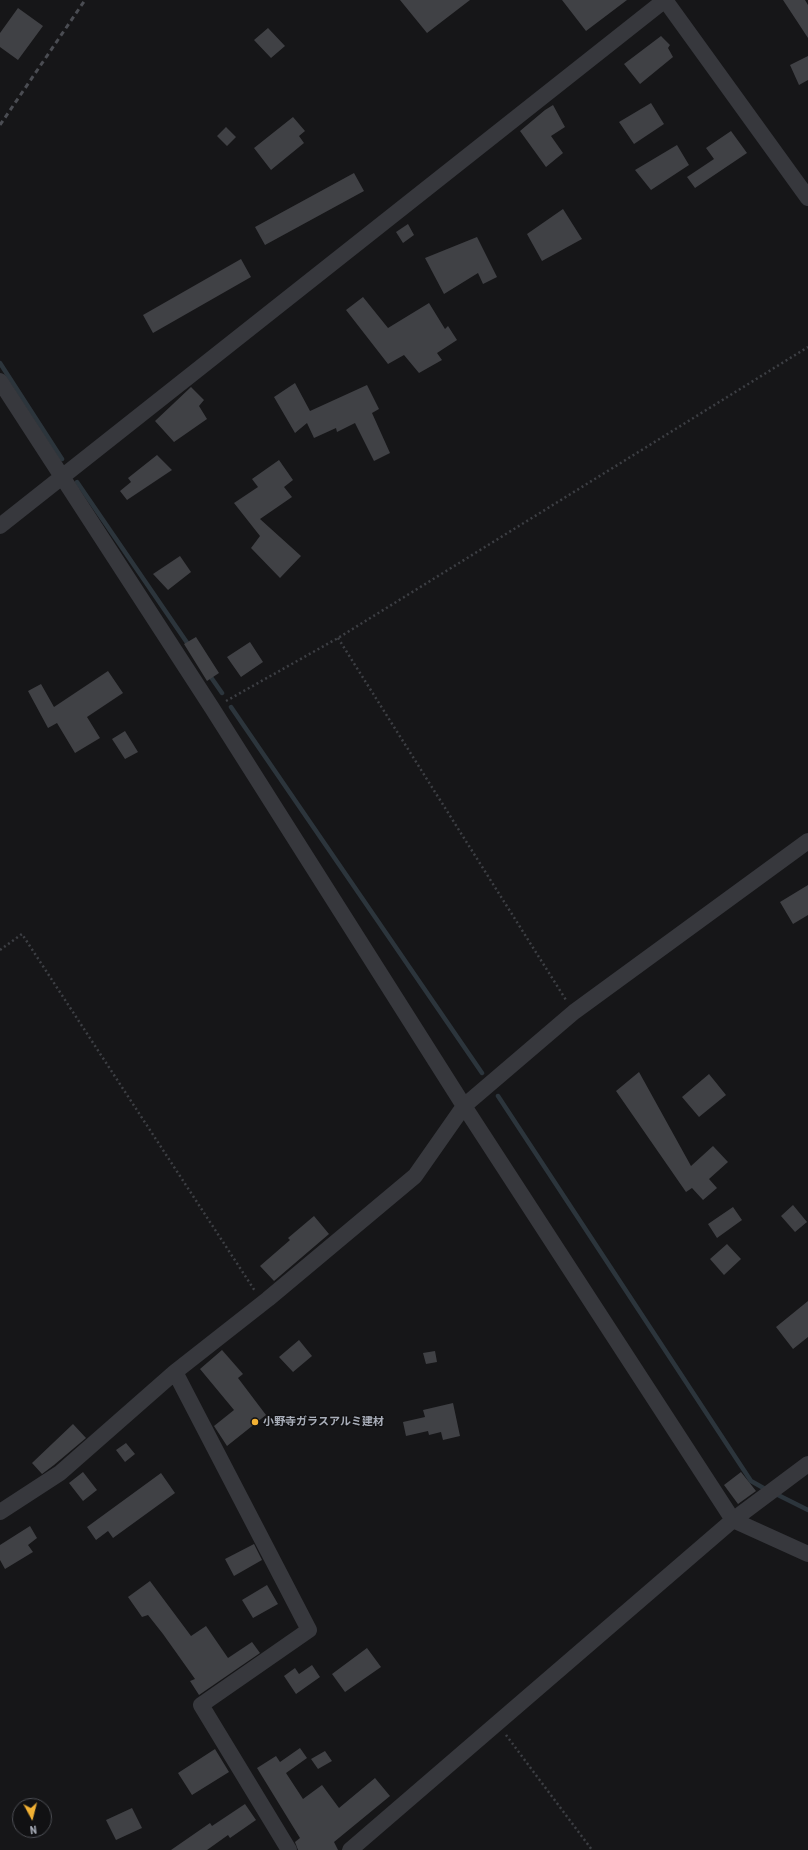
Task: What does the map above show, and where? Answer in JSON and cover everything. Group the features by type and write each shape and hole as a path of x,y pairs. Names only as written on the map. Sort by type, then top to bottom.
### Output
{"street":[{"path":"0,526 665,0 808,198"},
{"path":"0,381 212,708 464,1106 733,1520 808,1554"},
{"path":"0,1512 60,1473 175,1372 263,1303 415,1176 464,1106 574,1012 808,841"},
{"path":"175,1372 309,1630 201,1705 289,1850"},
{"path":"350,1850 733,1520 808,1464"}],"path":[{"path":"212,708 338,638 808,347"},
{"path":"338,638 574,1012"},
{"path":"0,950 22,934 263,1303"},
{"path":"496,1723 592,1850"}],"building":[{"path":"400,0 470,0 427,33"},
{"path":"562,0 627,0 586,31"},
{"path":"783,0 805,0 808,5 808,38"},
{"path":"18,8 43,26 18,60 0,47 0,33"},
{"path":"268,28 285,46 271,58 254,40"},
{"path":"661,36 670,45 668,48 673,57 640,84 624,64"},
{"path":"808,56 808,80 799,85 790,65"},
{"path":"651,103 664,124 634,144 619,122"},
{"path":"553,105 565,127 551,136 563,153 546,167 520,131"},
{"path":"293,117 305,131 299,136 304,143 271,170 254,148"},
{"path":"226,127 236,137 227,146 217,136"},
{"path":"731,131 747,153 695,188 687,177 714,159 706,148"},
{"path":"677,145 689,165 651,190 635,170"},
{"path":"354,173 364,191 265,245 255,227"},
{"path":"563,209 582,239 542,261 527,234"},
{"path":"408,224 414,235 403,243 396,232"},
{"path":"477,237 497,277 483,284 478,273 444,294 425,258"},
{"path":"241,259 251,277 153,333 143,315"},
{"path":"363,297 388,328 429,303 445,329 448,326 457,340 437,353 442,360 419,373 404,355 388,364 346,310"},
{"path":"295,383 310,411 367,385 379,409 372,413 390,453 374,461 355,423 337,432 336,428 314,438 307,423 295,433 274,397"},
{"path":"191,387 204,400 199,406 207,419 174,442 155,421"},
{"path":"157,455 172,470 127,500 120,491 131,482 128,478"},
{"path":"279,460 293,480 284,487 292,497 260,519 301,556 280,578 251,548 260,536 234,503 258,487 252,479"},
{"path":"180,556 191,572 168,590 153,574"},
{"path":"196,637 219,673 207,681 184,644"},
{"path":"250,642 263,662 241,677 227,657"},
{"path":"108,671 123,693 87,717 100,738 75,753 57,723 48,728 28,691 41,684 54,707"},
{"path":"125,731 138,752 125,759 112,739"},
{"path":"808,885 808,915 793,924 780,902"},
{"path":"639,1072 691,1166 713,1146 728,1162 709,1179 717,1188 703,1200 692,1188 686,1192 616,1091"},
{"path":"709,1074 726,1095 699,1117 682,1097"},
{"path":"793,1205 807,1222 795,1232 781,1216"},
{"path":"733,1207 742,1220 717,1238 708,1224"},
{"path":"314,1216 329,1234 274,1281 260,1266 290,1240 288,1238"},
{"path":"727,1244 741,1259 724,1275 710,1259"},
{"path":"808,1301 808,1337 793,1349 776,1327"},
{"path":"299,1340 312,1356 293,1372 279,1357"},
{"path":"222,1350 243,1374 238,1378 266,1415 227,1446 214,1426 234,1410 200,1369"},
{"path":"435,1351 437,1362 426,1364 423,1353"},
{"path":"453,1403 460,1436 443,1440 441,1432 429,1435 428,1431 406,1436 403,1422 425,1417 423,1410"},
{"path":"73,1424 86,1438 42,1474 32,1463"},
{"path":"126,1443 135,1454 125,1462 116,1450"},
{"path":"83,1472 97,1490 83,1501 69,1483"},
{"path":"741,1472 756,1491 738,1504 724,1485"},
{"path":"161,1473 175,1493 113,1538 108,1531 96,1540 87,1527"},
{"path":"30,1526 37,1538 28,1545 33,1552 5,1569 0,1560 0,1545"},
{"path":"254,1544 262,1560 234,1576 225,1559"},
{"path":"150,1581 191,1636 206,1626 228,1658 252,1642 260,1653 199,1695 190,1681 195,1679 163,1634 148,1615 142,1617 128,1597"},
{"path":"267,1585 278,1604 253,1618 242,1600"},
{"path":"367,1648 381,1667 345,1692 332,1674"},
{"path":"312,1665 320,1677 296,1694 284,1676 295,1668 299,1674"},
{"path":"300,1748 307,1758 286,1773 303,1799 322,1785 339,1808 375,1778 390,1796 334,1842 338,1850 298,1850 295,1842 300,1838 257,1768 276,1756 280,1762"},
{"path":"215,1749 229,1772 192,1795 178,1773"},
{"path":"325,1751 332,1761 318,1769 311,1759"},
{"path":"245,1804 256,1820 230,1838 228,1835 207,1850 171,1850 210,1823 212,1826"},
{"path":"132,1808 142,1828 116,1840 106,1820"}],"waterway":[{"path":"0,363 62,459"},
{"path":"77,482 190,647"},
{"path":"208,673 222,693"},
{"path":"231,707 482,1073"},
{"path":"498,1096 751,1481 767,1490"},
{"path":"774,1493 808,1510"}],"railway":[{"path":"0,125 85,0"}],"place":[{"name":"小野寺ガラスアルミ建材","path":"255,1422"}]}
